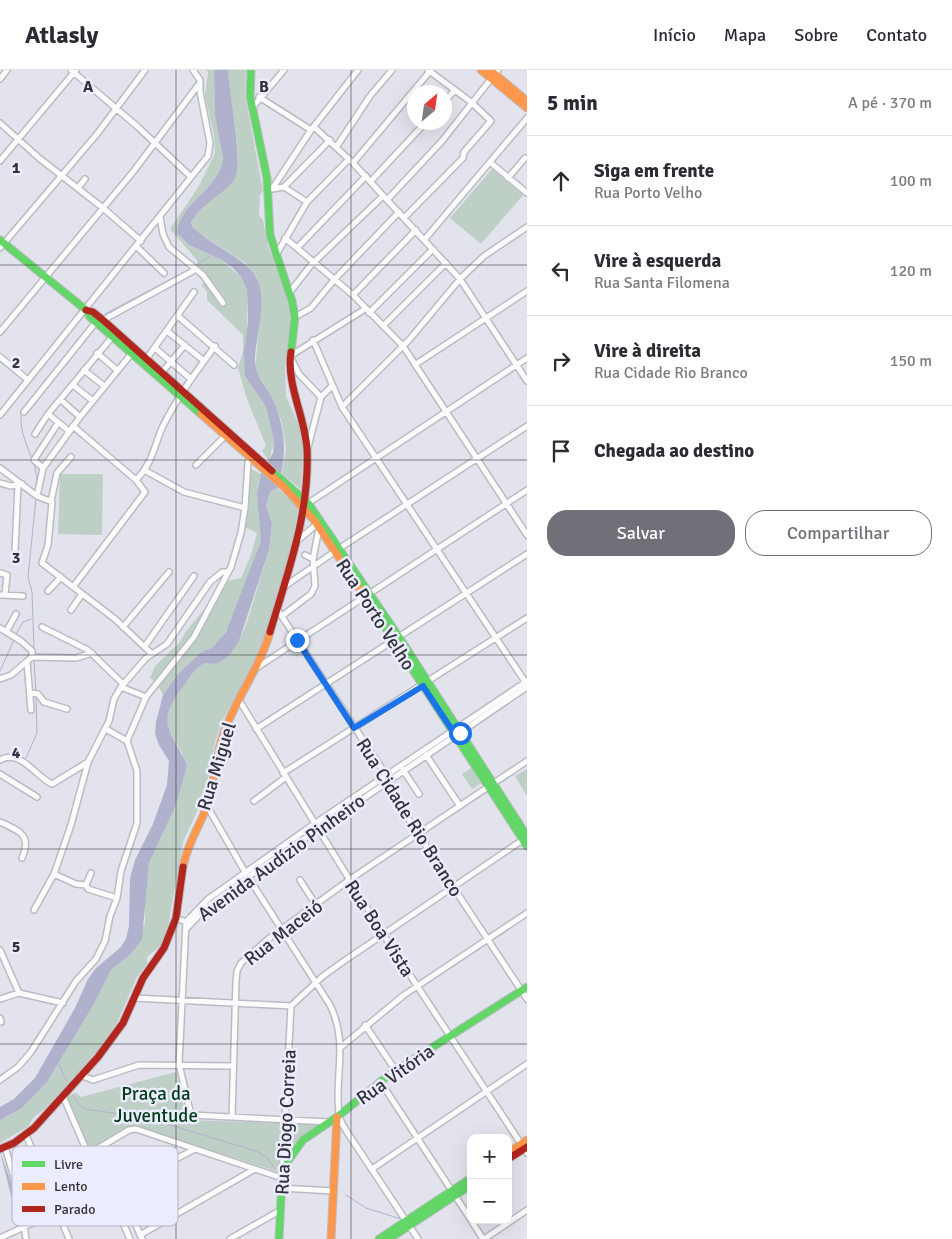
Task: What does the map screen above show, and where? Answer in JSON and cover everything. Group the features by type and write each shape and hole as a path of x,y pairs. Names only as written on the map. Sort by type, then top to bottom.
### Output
{"main road":[{"path":"251,70 249,84 252,109 270,192 270,234 290,292 295,317 290,356 292,388 306,437 307,451"},
{"path":"481,70 494,73 527,101"},
{"path":"494,73 527,108"},
{"path":"1,244 47,277 86,310 93,312 113,336 132,353 162,372 226,436 264,466"},
{"path":"99,321 264,466"},
{"name":"Rua Miguel","path":"2,1148 26,1135 115,1036 143,978 164,948 176,918 186,849 207,806 222,737 239,700 258,667 280,613 306,503 307,451"},
{"name":"Rua Porto Velho","path":"264,466 306,503 397,639 525,838 527,846"},
{"name":"Rua Porto Velho","path":"306,503 318,526 337,549"},
{"name":"Rua Vitória","path":"282,1178 294,1151 302,1140 338,1116 380,1081 524,988"},
{"path":"331,1239 332,1190 338,1116"},
{"path":"512,1151 525,1146"},
{"path":"512,1156 525,1146"},
{"name":"Rua Diogo Correia","path":"279,1239 282,1178"},
{"path":"379,1239 453,1193 470,1179"},
{"path":"453,1193 467,1187"},
{"path":"389,1239 407,1223"}],"street":[{"path":"0,78 7,70"},
{"path":"1,244 117,109 145,70"},
{"path":"0,415 142,241 190,176 204,161 210,150 199,83 200,79 192,70"},
{"path":"252,109 259,97 284,70"},
{"path":"270,192 313,128 358,70"},
{"path":"337,146 370,96 392,70"},
{"path":"0,161 74,71 190,176"},
{"path":"276,256 307,202 351,161 430,71 471,102 491,120 464,152 463,158 404,218"},
{"path":"290,292 314,263 385,198 442,141 494,73"},
{"path":"0,332 155,143 199,83"},
{"path":"452,93 455,90"},
{"path":"259,97 330,140 371,181 460,279 527,380"},
{"path":"425,239 527,118"},
{"path":"0,123 61,176 142,241"},
{"path":"371,181 419,130"},
{"path":"270,192 284,186 330,140"},
{"path":"508,178 526,158"},
{"path":"490,163 527,193"},
{"path":"297,248 366,176"},
{"path":"78,188 85,179"},
{"path":"284,186 307,202"},
{"path":"295,317 311,308 334,280 399,212"},
{"path":"160,217 162,234 169,247 203,275 223,303"},
{"path":"342,407 403,346 460,279 484,256 527,227"},
{"path":"353,296 416,230"},
{"path":"285,238 353,296 403,346 527,535"},
{"path":"137,247 164,273"},
{"path":"332,386 321,397 300,374 290,356 313,340 367,311 433,249"},
{"path":"383,326 446,263"},
{"path":"24,412 99,321 193,270"},
{"path":"416,364 527,291"},
{"path":"146,361 194,292"},
{"path":"178,316 215,346 234,365"},
{"path":"167,332 204,361"},
{"path":"34,434 97,353 113,336"},
{"path":"313,340 342,407 526,684"},
{"path":"162,372 185,345"},
{"path":"136,480 146,470 162,428 182,393 215,346"},
{"path":"155,348 191,379"},
{"path":"97,353 117,370"},
{"path":"37,496 43,468 69,431 132,353"},
{"path":"0,357 28,380"},
{"path":"306,503 448,412 527,358"},
{"path":"84,370 104,386"},
{"path":"73,385 93,401"},
{"name":"Rua Miguel","path":"307,451 321,397"},
{"path":"60,400 80,417"},
{"path":"48,414 69,431"},
{"path":"43,468 34,460 58,423"},
{"path":"73,426 145,490 144,495 73,587"},
{"path":"285,586 314,562 527,426"},
{"path":"196,465 226,436"},
{"path":"71,457 57,473 51,501 48,546 41,562 123,627 151,653"},
{"path":"0,1080 18,1067 31,1052 82,972 101,951 117,898 121,871 137,823 137,771 127,741 146,697 194,637 228,572 236,549 245,508 248,462 251,457"},
{"path":"0,468 37,496 51,501"},
{"path":"146,470 184,492 245,508"},
{"path":"0,484 20,485"},
{"path":"15,550 20,485"},
{"path":"258,667 527,490"},
{"path":"297,541 318,526"},
{"path":"280,613 311,594 316,579 314,562 318,526"},
{"path":"305,554 314,562"},
{"path":"256,729 527,554"},
{"path":"123,627 169,572"},
{"path":"34,910 54,874 71,825 88,762 106,729 122,685 151,653 167,644 210,582 222,572 228,572"},
{"path":"0,573 7,575 2,595 23,596"},
{"path":"145,646 194,576"},
{"path":"48,591 61,577"},
{"path":"72,610 82,594"},
{"name":"Rua Cidade Rio Branco","path":"280,613 386,775 384,782 488,939 524,988 527,999"},
{"path":"6,632 16,614"},
{"path":"254,801 284,775 354,728 527,618"},
{"path":"42,627 92,652 122,685 146,697"},
{"path":"0,628 15,637 31,651 33,657"},
{"path":"0,679 11,675 33,657 76,658 92,652"},
{"path":"27,662 31,710"},
{"name":"Avenida Audízio Pinheiro","path":"232,1117 195,1117 191,1116 189,1111 179,1064 186,922 208,899 246,875 386,775 526,684"},
{"path":"30,693 37,693 44,702 67,709"},
{"name":"Rua Boa Vista","path":"239,700 383,934 486,1091 525,1146"},
{"path":"106,729 127,741"},
{"name":"Avenida Audízio Pinheiro","path":"315,826 426,755 456,731"},
{"path":"426,755 460,806"},
{"path":"0,760 8,757 23,761 52,784 88,762"},
{"name":"Rua Maceió","path":"232,1117 237,970 241,963 281,929 349,880 527,761"},
{"path":"403,770 419,794"},
{"path":"0,774 37,797"},
{"path":"207,806 246,875 316,982 338,1022 340,1047 338,1116 418,1239"},
{"path":"0,822 26,839 27,846 22,858"},
{"path":"135,998 291,1006 316,982 383,934 525,838"},
{"path":"86,885 91,873"},
{"path":"54,874 76,884 86,885 88,889 117,898"},
{"name":"Avenida Audízio Pinheiro","path":"186,929 206,908 246,875"},
{"path":"300,880 316,905"},
{"path":"340,1047 365,1025 417,986 527,913"},
{"name":"Avenida Audízio Pinheiro","path":"176,918 186,922"},
{"path":"0,950 19,992"},
{"path":"0,999 19,992 63,1003"},
{"name":"Rua Diogo Correia","path":"282,1178 291,1006"},
{"path":"365,1025 396,1071"},
{"path":"372,1169 527,1064"},
{"path":"80,1075 93,1080 139,1065 233,1066"},
{"path":"380,1081 467,1214"},
{"path":"63,1096 85,1146"},
{"path":"232,1117 329,1122"},
{"path":"103,1146 132,1129 282,1178"},
{"path":"26,1135 31,1146"},
{"path":"2,1148 12,1175"},
{"path":"178,1157 194,1149"},
{"path":"178,1215 255,1170"},
{"path":"282,1188 332,1190"},
{"path":"230,1239 281,1210"},
{"path":"474,1224 484,1239 527,1210"},
{"path":"0,1238 25,1226 26,1239"},
{"path":"63,1226 68,1239"},
{"path":"124,1226 130,1239"},
{"path":"141,1237 160,1226"}],"green space":[{"path":"207,70 214,70 215,116 223,158 215,179 185,213 179,222 177,233 189,245 220,259 241,277 247,290 247,331 254,390 266,407 274,441 269,461 262,451 266,446 247,399 238,368 243,351 243,335 207,300 207,291 202,286 203,281 198,276 197,260 170,229 199,186 215,153 214,135 205,95"},
{"path":"228,70 246,70 245,95 263,191 260,195 259,215 263,220 268,246 283,284 291,316 285,368 286,396 300,428 303,442 301,489 282,474 286,449 282,423 273,400 255,369 261,307 257,277 244,262 197,232 191,223 194,216 234,179 237,168 237,141"},
{"path":"492,169 523,195 481,244 450,218"},
{"path":"248,468 261,474 257,494 261,541 232,620 220,641 213,647 200,653 178,674 163,695 156,682 150,678 155,666 179,643 187,630 228,581 241,578 251,555 257,533 242,526"},
{"path":"60,474 103,474 102,535 58,534"},
{"path":"277,488 299,507 289,558 255,665 222,721 215,742 205,794 183,842 167,932 160,946 147,957 147,964 137,977 117,1023 99,1049 46,1108 33,1118 29,1126 0,1143 0,1120 22,1108 47,1082 94,1004 111,970 131,954 145,923 145,892 149,863 175,807 182,753 167,726 167,715 173,700 195,670 204,663 215,664 239,641 247,622 269,550 272,524 266,505 270,492"},
{"path":"471,768 481,783 472,789 462,774"},
{"path":"527,769 527,796 515,776"},
{"name":"Praça da Juventude","path":"176,1072 187,1120 282,1123 279,1172 133,1125 94,1146 88,1146 67,1096 76,1093 81,1097"},
{"path":"289,1123 318,1125 288,1152"}],"water":[{"path":"214,70 228,70 237,144 237,172 229,186 199,211 191,223 201,234 249,268 259,284 261,316 255,363 260,378 276,407 284,442 281,476 277,488 270,492 266,505 272,524 269,550 239,641 222,661 214,664 204,663 198,668 175,698 167,718 171,734 187,766 175,807 149,863 142,939 131,954 111,970 94,1004 47,1082 22,1108 0,1120 0,1107 14,1099 35,1078 75,1008 88,979 96,968 121,947 126,939 129,926 130,878 135,860 153,824 167,785 169,761 159,745 155,734 163,695 178,674 200,653 213,647 226,632 261,541 257,494 261,474 273,453 274,441 266,407 245,376 244,353 248,321 247,290 241,277 232,267 220,259 189,245 177,233 179,222 185,213 215,179 223,158 215,116"},
{"path":"0,1151 12,1185 12,1200"}],"waterway":[{"path":"197,265 210,256"},
{"path":"105,314 190,269"},
{"path":"37,484 35,467 25,442 21,424 21,413 53,372"},
{"path":"34,650 32,592 28,577 36,498"},
{"path":"16,634 23,622 31,619"},
{"path":"0,671 14,640"},
{"path":"34,659 36,693"},
{"path":"26,758 37,733 36,697"},
{"path":"58,1063 66,1080"},
{"path":"73,1095 79,1105 85,1109 147,1118 256,1151 267,1157 274,1167"},
{"path":"346,1195 366,1208 401,1219"}],"traffic: fast":[{"path":"251,70 250,96 267,178 270,235 292,301 295,317 291,352"},
{"path":"0,240 86,310 90,317 201,414"},
{"path":"272,471 308,503 399,637 527,836"},
{"path":"383,624 527,846"},
{"path":"279,1239 282,1178 288,1161 303,1140 337,1117 389,1075 527,987"},
{"path":"379,1239 469,1179"},
{"path":"389,1239 467,1188"}],"traffic: slow":[{"path":"481,70 527,108"},
{"path":"490,70 527,101"},
{"path":"201,414 284,487 314,520 383,624"},
{"path":"183,867 190,843 207,806 224,732 266,645 270,632"},
{"path":"331,1239 337,1117"},
{"path":"512,1150 527,1140"}],"traffic: jam":[{"path":"86,310 93,312 103,320 272,471"},
{"path":"270,632 296,542 305,496 307,472 306,437 293,388 290,364 291,352"},
{"path":"0,1149 14,1143 34,1128 98,1057 123,1023 143,978 164,948 176,918 183,867"},
{"path":"512,1156 527,1147"}],"route":[{"path":"297,640 354,728 423,686 452,730 456,727 460,733"}]}
